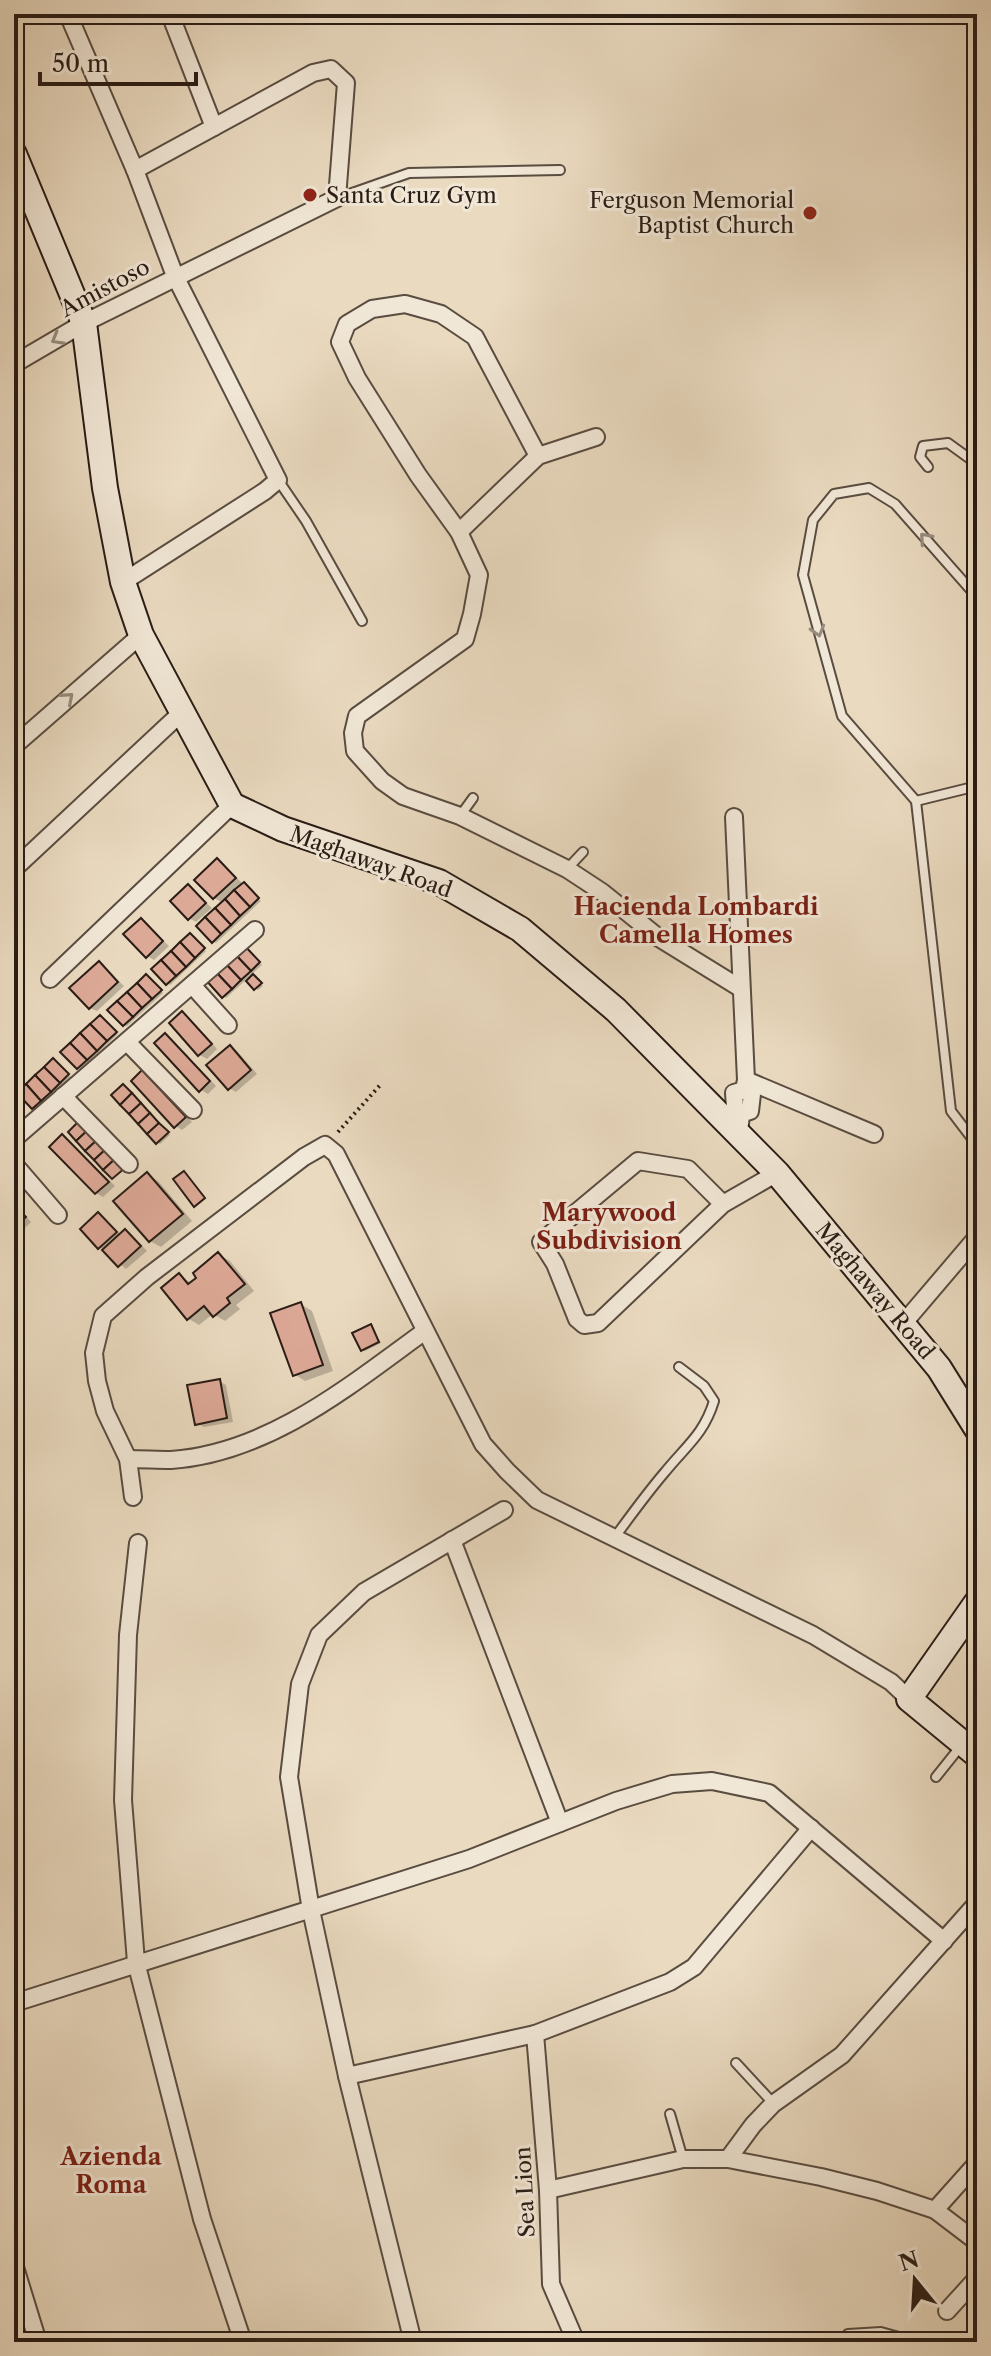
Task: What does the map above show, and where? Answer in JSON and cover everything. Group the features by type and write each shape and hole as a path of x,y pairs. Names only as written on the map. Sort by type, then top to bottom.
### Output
{"street":[{"path":"68,14 135,170 175,276 278,480 123,582"},
{"path":"170,14 214,127"},
{"path":"135,170 313,73 331,69 346,83 337,198"},
{"path":"14,154 84,323 105,488 123,582 141,635 232,805 50,979"},
{"name":"Amistoso","path":"14,364 84,323 175,276 337,198"},
{"path":"538,456 475,337 464,329 441,314 405,304 372,309 347,324 340,342 357,378 418,475 459,532 479,575 465,639 357,716 353,733 355,751 382,781 403,796 460,816 567,869 602,892 659,938 740,988"},
{"path":"459,532 538,456 596,437"},
{"path":"14,746 141,635"},
{"path":"14,869 181,713"},
{"name":"Maghaway Road","path":"232,805 283,829 439,882 520,929 616,1010 740,1124 902,1325 969,1397 977,1429"},
{"path":"734,817 745,1085"},
{"path":"14,1139 255,930"},
{"path":"192,985 228,1025"},
{"path":"127,1042 193,1110"},
{"path":"740,1124 734,1093 745,1085"},
{"path":"745,1085 874,1134"},
{"path":"63,1096 129,1164"},
{"path":"133,1497 128,1459 105,1411 97,1381 94,1353 103,1316 183,1249 304,1157 325,1145 336,1154 483,1444 537,1500 813,1635 891,1682 970,1749"},
{"path":"723,1204 688,1169 638,1161 541,1242 555,1264 577,1319 584,1325 598,1323 723,1204 777,1173"},
{"path":"14,1164 58,1215"},
{"path":"902,1325 977,1237"},
{"path":"128,1459 173,1460 223,1450 263,1436 314,1409 425,1331"},
{"path":"413,2342 347,2076 311,1910 289,1777 300,1684 319,1635 364,1592 504,1510"},
{"path":"452,1540 560,1823"},
{"path":"138,1543 128,1635 123,1800 136,1962 202,2219 243,2342"},
{"path":"909,1699 976,1604"},
{"path":"14,2003 469,1859 616,1801 672,1784 712,1781 769,1793 944,1941"},
{"path":"347,2076 535,2034 670,1982 694,1967 811,1828"},
{"path":"728,2159 773,2104 842,2055 977,1903"},
{"name":"Sea Lion","path":"535,2034 548,2190 551,2284 576,2342"},
{"path":"548,2190 683,2159 728,2159 821,2177 935,2210 977,2242"},
{"path":"935,2210 977,2163"},
{"path":"14,2264 38,2342"},
{"path":"947,2311 977,2278"}],"lane":[{"path":"337,198 409,173 560,170"},
{"path":"928,467 920,457 923,446 948,443 977,464"},
{"path":"278,480 306,521 362,621"},
{"path":"977,597 895,504 869,488 834,494 813,520 803,575 842,716 916,801 951,1111 977,1145"},
{"path":"916,801 977,786"},
{"path":"460,816 473,798"},
{"path":"567,869 583,852"},
{"path":"614,1538 665,1471 700,1434 709,1417 714,1401 704,1386 679,1367"},
{"path":"936,1777 970,1749"},
{"path":"736,2063 773,2104"},
{"path":"670,2114 683,2159"},
{"path":"847,2342 848,2334 881,2332 917,2342"}],"path":[{"path":"325,1145 382,1083"}],"building":[{"path":"217,858 236,878 213,899 194,880"},
{"path":"244,882 259,898 250,907 234,890"},
{"path":"188,884 206,903 188,920 170,901"},
{"path":"234,890 250,907 240,916 225,899"},
{"path":"225,899 240,916 231,925 215,908"},
{"path":"215,908 231,925 221,934 205,917"},
{"path":"205,917 221,934 212,943 196,926"},
{"path":"141,918 163,941 146,958 123,934"},
{"path":"190,933 205,948 195,958 180,942"},
{"path":"180,942 195,958 186,967 171,951"},
{"path":"242,943 260,962 251,971 233,952"},
{"path":"171,951 186,967 176,976 161,960"},
{"path":"233,952 251,971 241,980 223,961"},
{"path":"161,960 176,976 166,985 151,969"},
{"path":"99,961 118,982 89,1009 69,988"},
{"path":"223,961 241,980 232,989 214,970"},
{"path":"214,970 232,989 222,998 205,979"},
{"path":"146,974 162,990 152,999 137,983"},
{"path":"253,974 262,983 254,990 246,981"},
{"path":"137,983 152,999 142,1008 127,992"},
{"path":"127,992 142,1008 133,1017 117,1001"},
{"path":"117,1001 133,1017 123,1026 107,1010"},
{"path":"182,1011 212,1044 198,1056 169,1023"},
{"path":"100,1015 117,1032 107,1041 90,1024"},
{"path":"90,1024 107,1041 97,1051 80,1033"},
{"path":"80,1033 97,1051 87,1060 70,1043"},
{"path":"165,1033 210,1081 199,1092 154,1043"},
{"path":"70,1043 87,1060 77,1069 60,1052"},
{"path":"230,1045 251,1070 228,1090 206,1065"},
{"path":"53,1058 69,1074 60,1083 44,1067"},
{"path":"44,1067 60,1083 51,1092 35,1075"},
{"path":"142,1070 186,1117 174,1128 131,1081"},
{"path":"35,1075 51,1092 41,1101 26,1084"},
{"path":"26,1084 41,1101 32,1109 17,1093"},
{"path":"123,1084 132,1093 120,1105 111,1095"},
{"path":"132,1093 141,1103 129,1114 120,1105"},
{"path":"141,1103 150,1113 138,1124 129,1114"},
{"path":"150,1113 159,1123 147,1134 138,1124"},
{"path":"80,1120 89,1129 76,1141 68,1132"},
{"path":"159,1123 169,1132 156,1144 147,1134"},
{"path":"89,1129 98,1139 85,1151 76,1141"},
{"path":"62,1134 109,1182 95,1194 49,1147"},
{"path":"98,1139 107,1148 94,1160 85,1151"},
{"path":"107,1148 116,1158 103,1170 94,1160"},
{"path":"116,1158 125,1168 112,1179 103,1170"},
{"path":"184,1171 205,1198 194,1207 173,1179"},
{"path":"147,1172 183,1214 149,1242 113,1201"},
{"path":"14,1204 26,1217 14,1228"},
{"path":"98,1212 117,1232 98,1249 80,1229"},
{"path":"125,1229 141,1246 118,1267 102,1250"},
{"path":"218,1252 245,1284 227,1298 230,1303 213,1317 204,1306 187,1320 161,1288 179,1273 188,1284 196,1278 193,1273"},
{"path":"301,1302 323,1365 293,1376 270,1313"},
{"path":"371,1324 379,1342 361,1351 352,1333"},
{"path":"220,1379 227,1418 195,1425 187,1385"}],"place":[{"name":"Santa Cruz Gym","path":"310,195"},
{"name":"Ferguson Memorial Baptist Church","path":"810,213"}],"district":[{"name":"Hacienda Lombardi Camella Homes","path":"696,920"},
{"name":"Marywood Subdivision","path":"609,1226"},
{"name":"Azienda Roma","path":"111,2170"}]}
